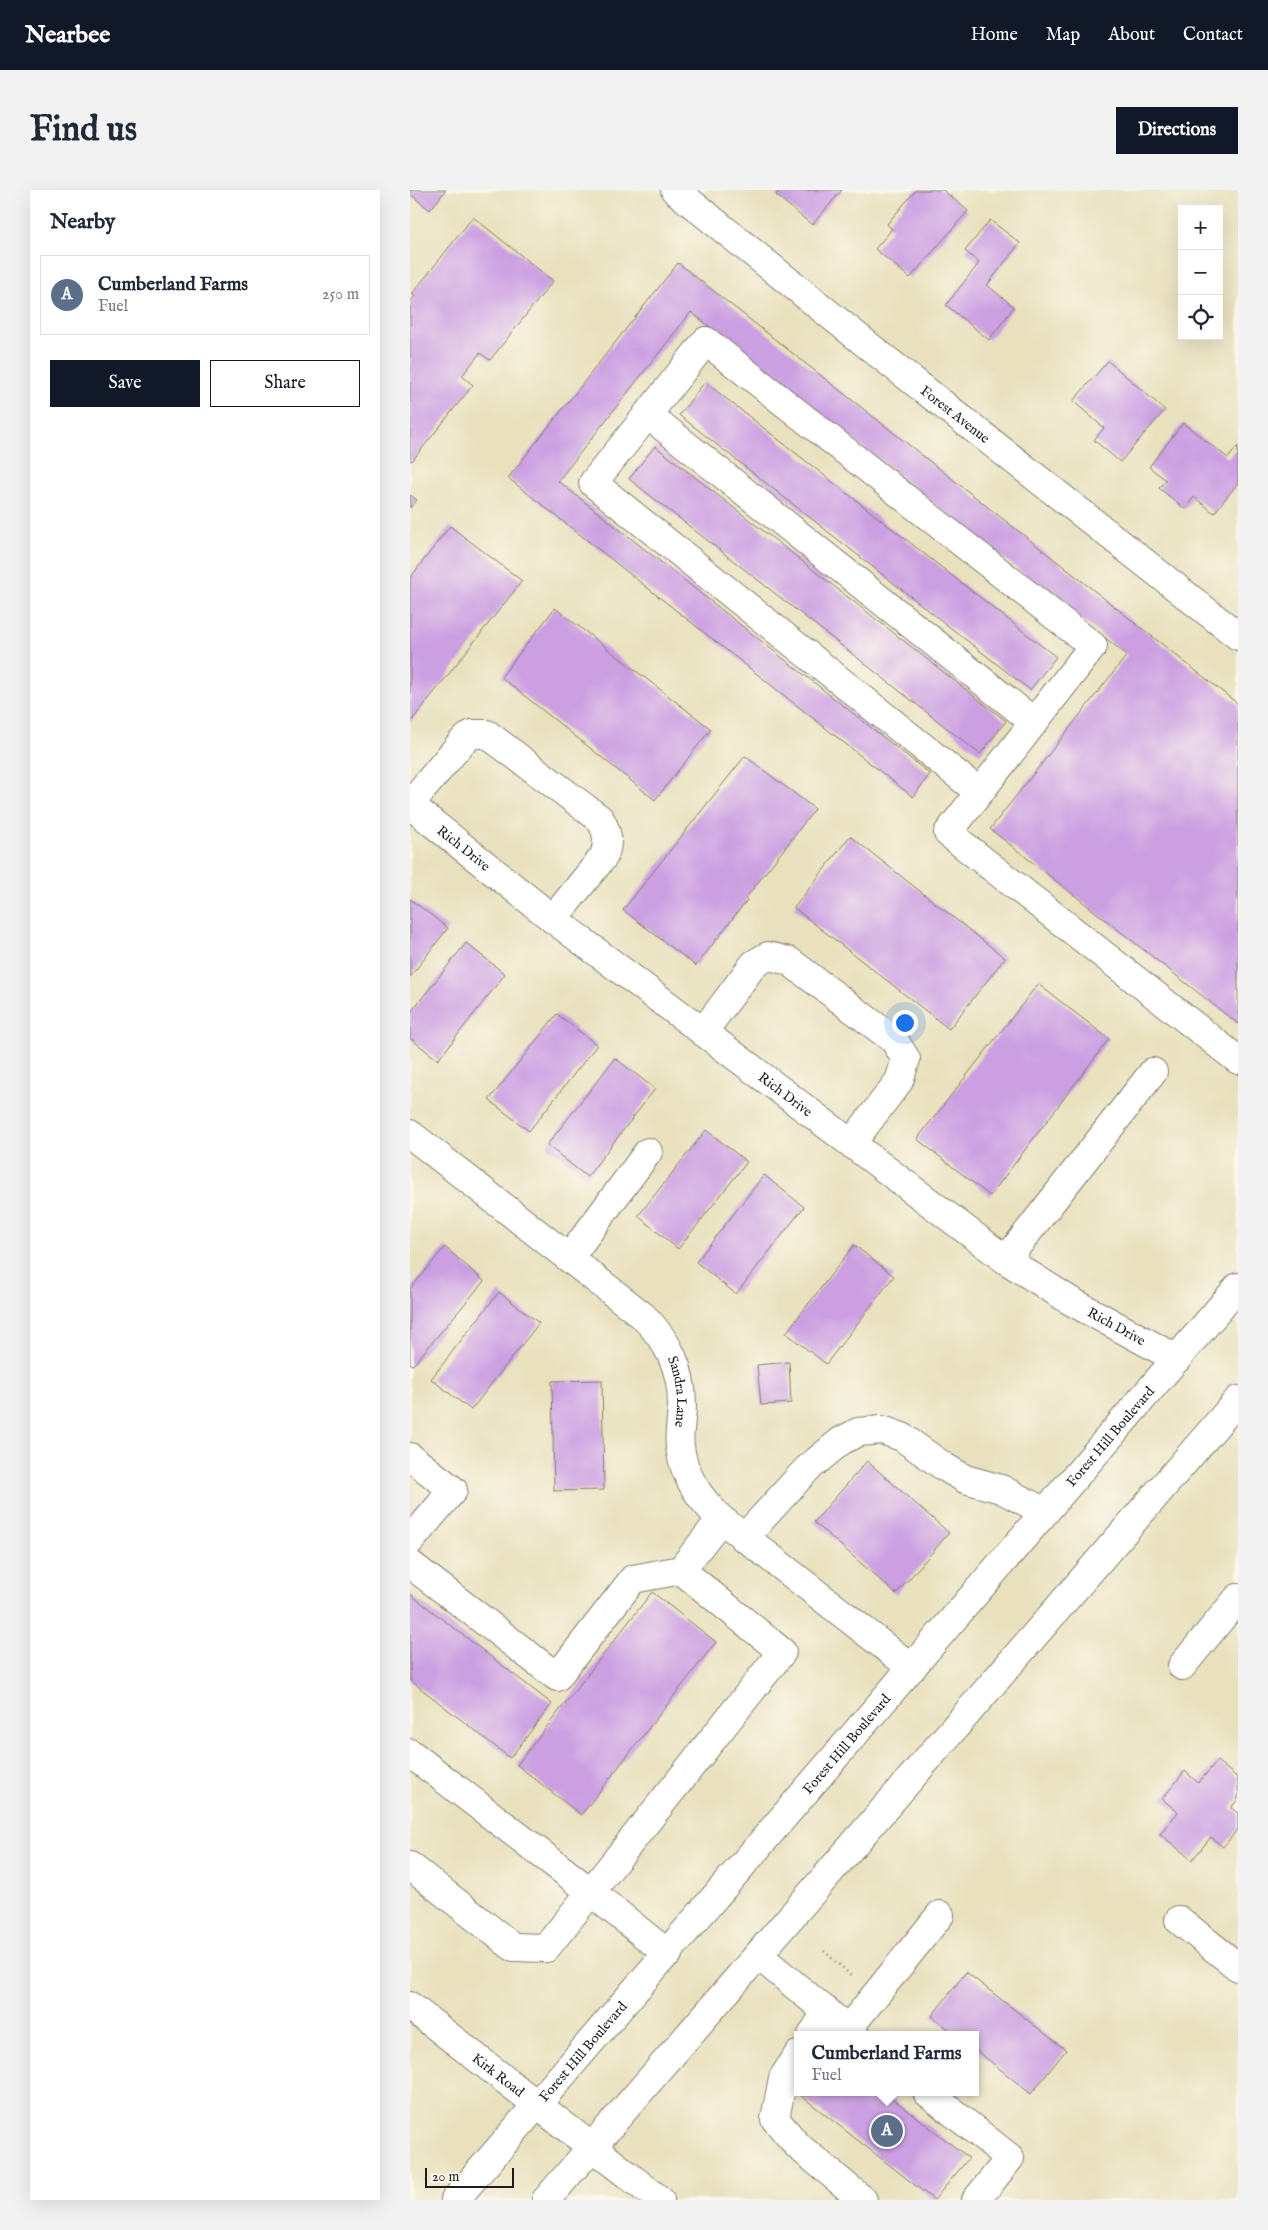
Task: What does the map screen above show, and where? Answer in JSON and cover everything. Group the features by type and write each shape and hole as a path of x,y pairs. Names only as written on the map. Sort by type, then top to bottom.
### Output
{"main road":[{"name":"Forest Avenue","path":"675,190 870,348 1238,636"},
{"path":"979,792 592,483 706,341 1093,646 948,833 1238,1060"},
{"path":"648,414 1034,722"},
{"path":"410,805 462,742 472,734 487,734 600,819 607,832 608,844 604,856 553,919"},
{"name":"Rich Drive","path":"410,805 553,919 1006,1260 1069,1300 1177,1359"},
{"path":"703,1032 754,964 768,956 789,961 894,1040 906,1059 898,1081 851,1144"},
{"path":"1006,1260 1153,1072"},
{"name":"Sandra Lane","path":"410,1134 643,1316 657,1330 669,1347 677,1366 681,1386 680,1447 685,1467 693,1486 704,1503 744,1538 912,1668"},
{"path":"569,1258 648,1152"},
{"name":"Forest Hill Boulevard","path":"455,2200 668,1954 1238,1287"},
{"path":"546,2200 1238,1400"},
{"path":"744,1538 807,1469 841,1440 858,1432 882,1430 902,1437 965,1479 1002,1489 1045,1512"},
{"path":"410,1457 453,1490 410,1541"},
{"path":"410,1564 557,1678 633,1579 681,1570 721,1519"},
{"path":"410,1866 513,1947 546,1948 782,1652 681,1570"},
{"path":"1182,1666 1238,1598"},
{"path":"410,1754 591,1892 668,1954"},
{"path":"852,2031 940,1915"},
{"path":"1179,1920 1238,1967"},
{"path":"758,1955 850,2031"},
{"name":"Kirk Road","path":"410,2006 660,2200"},
{"path":"814,2031 827,2011"},
{"path":"794,2061 783,2078 775,2119 798,2146 863,2200"},
{"path":"933,2096 1010,2158 976,2200"}],"path":[{"path":"824,1951 855,1979"}],"building":[{"path":"410,190 446,190 430,210 410,194"},
{"path":"780,190 842,190 812,225 776,195"},
{"path":"916,190 943,190 968,211 910,278 875,249 892,229 887,224"},
{"path":"473,217 553,281 490,360 480,353 462,376 473,385 412,461 410,460 410,302 415,296 412,294"},
{"path":"990,220 1020,243 987,285 1014,307 989,340 946,305 979,263 965,251"},
{"path":"678,263 1238,704 1238,1024 990,829 1127,655 691,312 558,481 930,774 913,797 508,478"},
{"path":"1108,361 1165,410 1120,462 1094,440 1104,428 1073,401"},
{"path":"705,382 1056,657 1030,690 679,415"},
{"path":"1183,423 1228,458 1238,446 1238,483 1214,513 1194,497 1185,509 1159,488 1166,480 1149,467"},
{"path":"655,446 1006,721 980,754 629,479"},
{"path":"410,495 417,500 410,508"},
{"path":"450,526 522,581 410,723 410,578"},
{"path":"555,608 711,729 655,800 501,677"},
{"path":"745,756 815,809 696,966 623,910"},
{"path":"850,836 1005,958 949,1029 794,908"},
{"path":"410,899 448,928 410,977"},
{"path":"466,943 505,974 438,1060 410,1038 410,1013"},
{"path":"1038,984 1109,1039 990,1196 917,1139"},
{"path":"557,1014 597,1045 529,1131 489,1100"},
{"path":"615,1058 655,1089 587,1177 547,1145"},
{"path":"706,1130 747,1162 678,1249 638,1216"},
{"path":"764,1175 804,1207 736,1294 696,1262"},
{"path":"854,1245 894,1276 826,1364 786,1333"},
{"path":"445,1247 484,1281 413,1365 410,1363 410,1289"},
{"path":"499,1292 539,1323 471,1410 431,1379"},
{"path":"789,1362 791,1403 761,1405 757,1365"},
{"path":"602,1380 604,1490 554,1491 552,1381"},
{"path":"867,1461 949,1533 896,1594 814,1522"},
{"path":"652,1592 716,1642 581,1815 517,1765"},
{"path":"410,1594 552,1704 510,1758 410,1680"},
{"path":"1217,1761 1238,1778 1238,1799 1231,1808 1238,1813 1238,1829 1223,1847 1211,1837 1192,1860 1160,1834 1178,1812 1162,1799 1185,1771 1198,1783"},
{"path":"966,1972 1066,2050 1031,2094 979,2052 979,2031 951,2031 932,2016"},
{"path":"801,2096 889,2096 969,2158 934,2200"}],"place":[{"name":"Cumberland Farms","path":"887,2131"}]}
